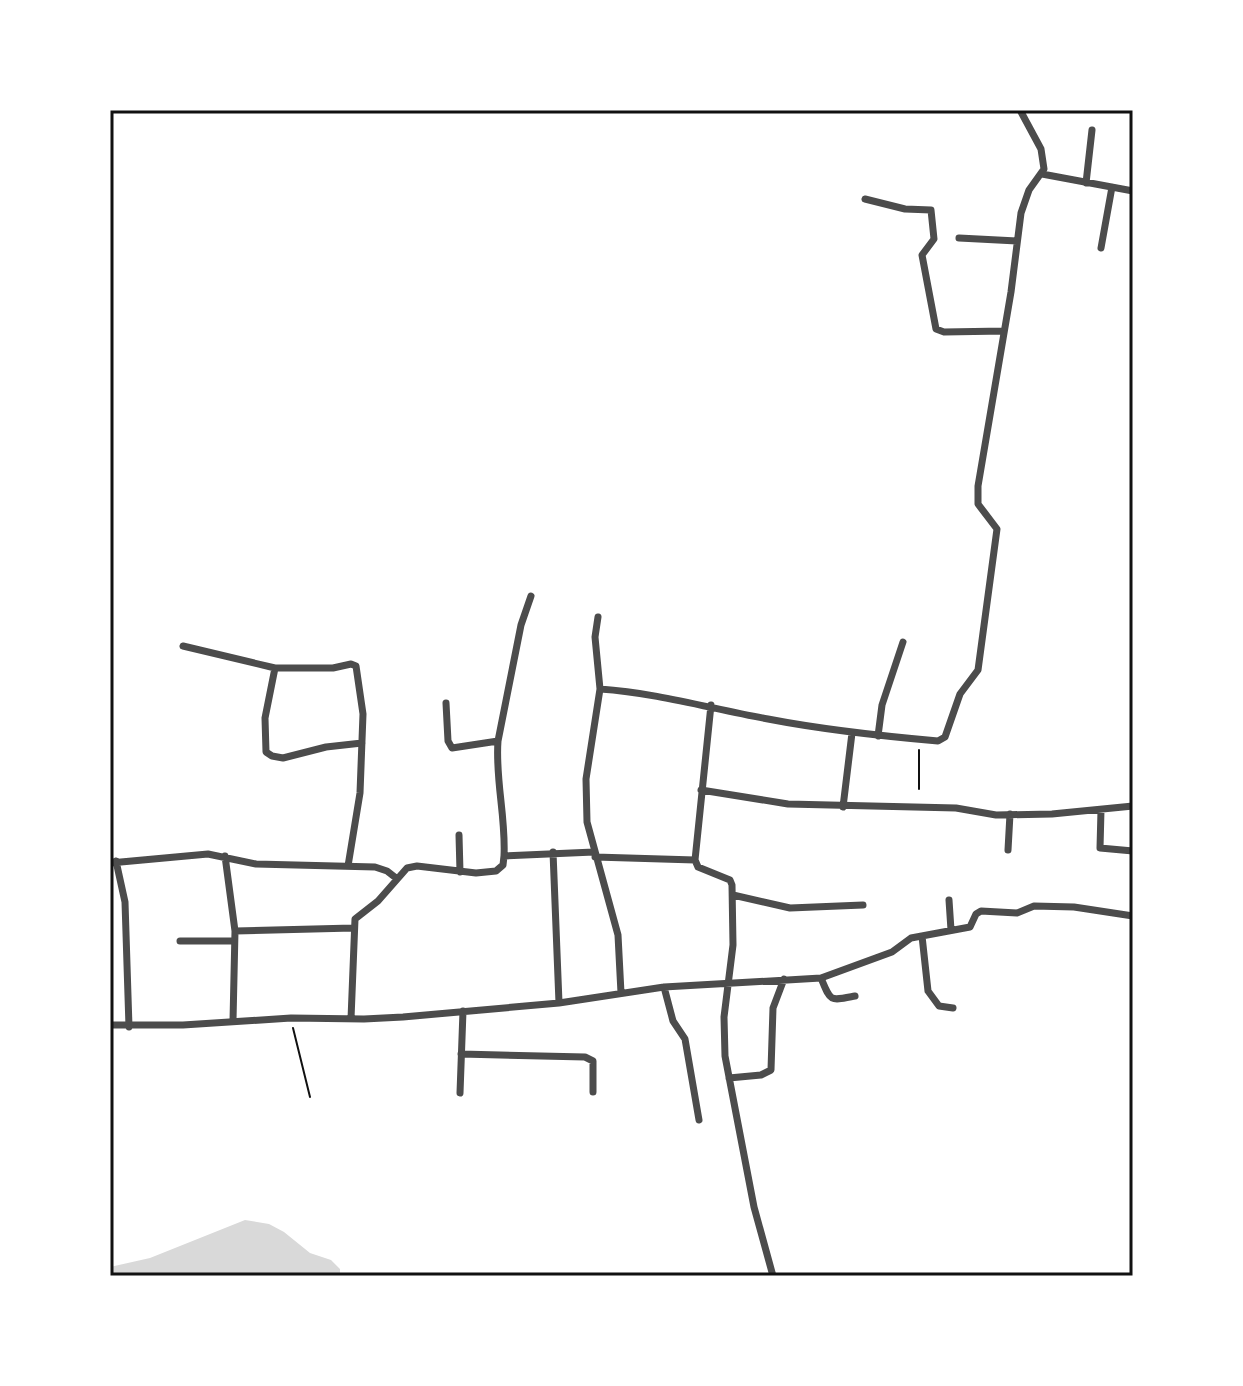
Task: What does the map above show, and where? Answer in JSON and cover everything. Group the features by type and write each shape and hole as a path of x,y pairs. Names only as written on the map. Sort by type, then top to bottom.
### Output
{"street":[{"path":"600,689 711,705 768,719 852,733 938,741 945,737 960,694 978,670 997,529 978,504 978,486 1025,199 1042,174 1044,162 1041,149 1020,110"},
{"path":"1086,183 1092,130"},
{"path":"1042,174 1133,191"},
{"path":"1101,248 1112,187"},
{"path":"865,199 905,209 931,210 934,239 922,255 936,329 944,332 1004,331"},
{"path":"959,238 1017,241"},
{"path":"351,1019 355,919 378,901 396,878 411,867 460,872 496,871 503,865 504,823 498,741 521,625 531,596"},
{"path":"598,617 595,637 600,689 586,779 587,822 618,935 621,993"},
{"path":"878,736 882,705 903,642"},
{"path":"183,646 275,668 356,666 363,714 362,743 360,793 348,866"},
{"path":"275,668 265,718 266,752 283,758 326,747 362,743"},
{"path":"446,703 449,744 452,748 498,741"},
{"path":"711,705 695,860 701,869 730,880 733,895 733,945 723,1039 754,1207 773,1276"},
{"path":"843,807 852,733"},
{"path":"701,790 788,804 956,808 996,815 1133,806"},
{"path":"1101,810 1100,848 1133,851"},
{"path":"1008,850 1010,814"},
{"path":"459,835 460,872"},
{"path":"504,856 553,852 695,860"},
{"path":"553,852 559,1003"},
{"path":"129,1027 125,902 113,862 196,855 225,856 256,864 375,867 396,878"},
{"path":"225,856 235,931 233,1021"},
{"path":"733,895 790,908 863,905"},
{"path":"949,900 951,930"},
{"path":"110,1025 129,1027 291,1018 351,1019 559,1003 664,987 821,978 892,952 911,938 970,927 976,914 981,911 1017,913 1034,906 1074,907 1133,916"},
{"path":"235,931 353,928"},
{"path":"922,936 929,994 939,1006 953,1008"},
{"path":"180,941 234,941"},
{"path":"821,978 825,994 830,998 855,996"},
{"path":"729,1078 761,1075 771,1070 773,1008 784,979"},
{"path":"664,987 673,1021 685,1039 699,1120"},
{"path":"460,1093 463,1011"},
{"path":"461,1054 585,1057 593,1061 593,1092"}],"path":[{"path":"919,739 919,789"},
{"path":"291,1018 310,1097"}],"shaded area":[{"path":"245,1220 269,1224 284,1232 310,1253 331,1260 340,1269 340,1276 110,1276 110,1267 150,1258"}]}
